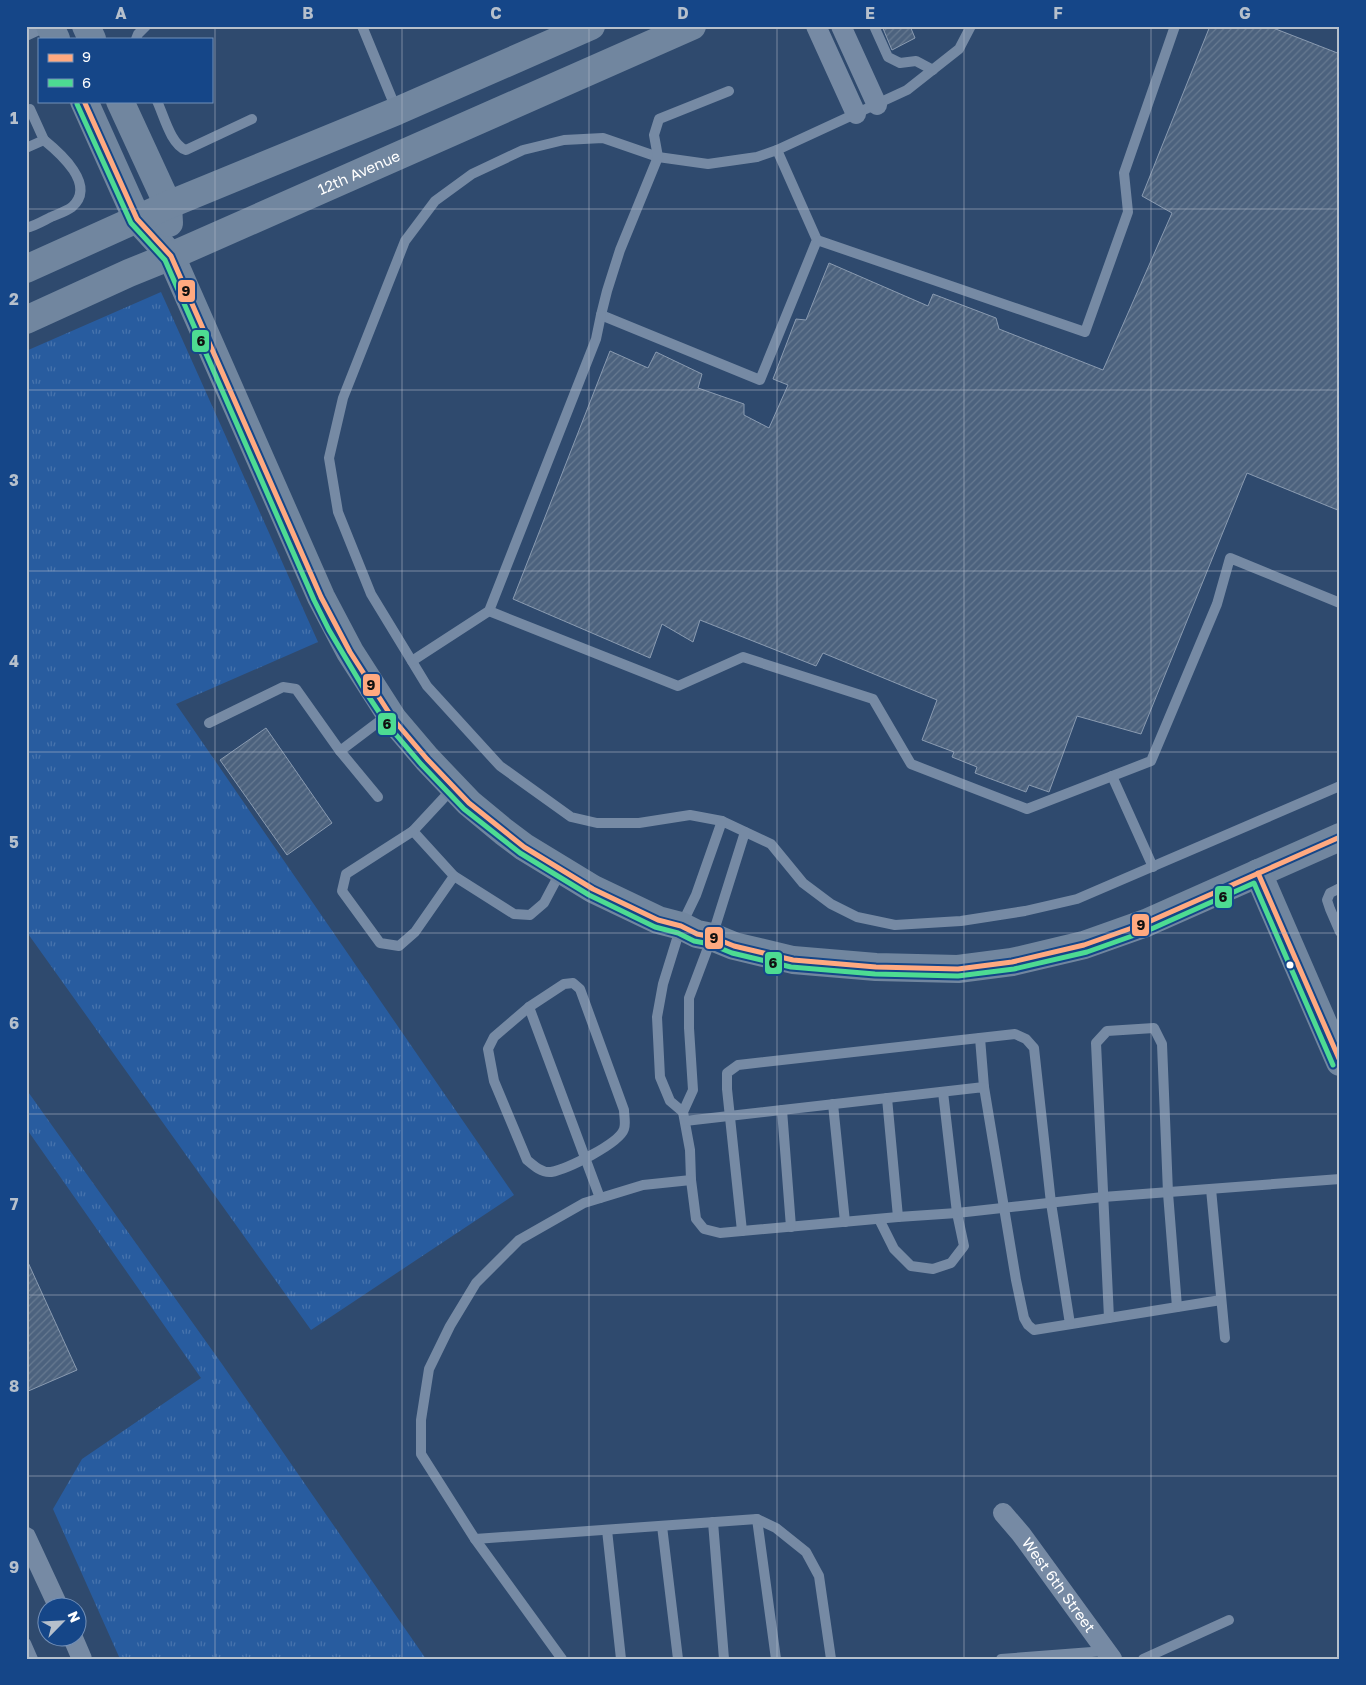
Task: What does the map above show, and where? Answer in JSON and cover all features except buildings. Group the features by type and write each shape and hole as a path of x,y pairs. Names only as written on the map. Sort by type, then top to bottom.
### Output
{"street":[{"path":"49,26 55,38"},
{"path":"86,26 92,38"},
{"path":"26,268 168,205 397,110 591,26"},
{"name":"12th Avenue","path":"26,320 128,273 171,256 692,26"},
{"path":"816,26 856,114"},
{"path":"841,26 877,105"},
{"path":"84,102 136,219 171,256 321,597 350,652 390,714 427,759 469,802 524,847 593,889 658,920 681,926 697,934 712,937 734,946 793,960 876,967 958,969 1021,960 1084,945 1146,923 1340,837"},
{"path":"120,102 168,205 171,256"},
{"path":"1258,873 1340,1062"},
{"name":"West 6th Street","path":"1003,1513 1021,1534 1108,1655"},
{"path":"26,1536 54,1598"}],"lane":[{"path":"26,36 49,26"},
{"path":"136,38 146,26"},
{"path":"362,26 397,110"},
{"path":"874,26 888,57 900,63 916,61 932,70"},
{"path":"971,26 959,48 907,90 777,150 757,157 708,164 658,157 603,138 564,140 523,150 472,174 435,201 405,242 342,398 329,458 338,512 371,594 427,686 500,766 571,817 597,823 638,823 690,815 722,821 771,844 803,883 831,904 856,917 895,925 961,921 1025,911 1077,899 1340,786"},
{"path":"817,240 1085,332 1128,212 1124,173 1175,26"},
{"path":"412,661 489,611 596,339 607,291 620,250 658,157 654,135 659,119 729,91"},
{"path":"157,102 175,142 180,148 186,150 252,120"},
{"path":"26,111 30,109 44,140 62,155 73,168 80,184 79,197 72,207 26,228"},
{"path":"26,148 44,140"},
{"path":"601,315 760,380 817,240 777,150"},
{"path":"489,611 678,686 742,657 873,699 911,764 1027,809 1151,761 1217,604 1230,558 1340,603"},
{"path":"209,723 283,687 296,689 340,750 378,797"},
{"path":"340,750 390,714"},
{"path":"1112,776 1153,867"},
{"path":"454,787 413,831 346,874 342,892 380,943 399,946 416,932 454,876"},
{"path":"722,821 696,894 681,926 663,984 657,1017 660,1077 670,1101 684,1116 729,1116 984,1087"},
{"path":"413,831 454,876 514,914 530,915 544,903 562,870"},
{"path":"745,832 712,937 689,998 689,1028 694,1090 684,1116 690,1150 691,1180 696,1219 704,1229 720,1233 957,1213 1103,1197 1211,1190 1340,1178"},
{"path":"1340,888 1330,892 1328,900 1340,932"},
{"path":"573,982 580,989 624,1110 625,1129 616,1141 585,1159 550,1172 538,1169 527,1160 494,1081 488,1049 494,1037 528,1007 564,984 573,982"},
{"path":"528,1007 600,1198"},
{"path":"1109,1318 1096,1043 1107,1031 1154,1028 1162,1044 1168,1192 1177,1307"},
{"path":"742,1231 729,1116 727,1074 738,1065 1015,1034 1026,1039 1034,1048 1051,1203 1070,1324"},
{"path":"980,1038 984,1087 1016,1280 1024,1318 1028,1325 1034,1330 1221,1300"},
{"path":"879,1219 894,1249 911,1266 932,1269 951,1263 964,1246 957,1213 943,1092"},
{"path":"887,1098 898,1217"},
{"path":"833,1104 845,1222"},
{"path":"782,1110 791,1227"},
{"path":"562,1659 475,1539 421,1454 422,1420 429,1369 450,1326 476,1283 519,1240 584,1203 643,1185 691,1180"},
{"path":"1211,1190 1225,1338"},
{"path":"475,1539 757,1519 776,1528 806,1552 819,1576 831,1659"},
{"path":"757,1519 776,1659"},
{"path":"713,1522 724,1659"},
{"path":"662,1526 678,1659"},
{"path":"607,1530 621,1659"},
{"path":"1144,1659 1229,1620"},
{"path":"26,1643 33,1659"},
{"path":"1001,1659 1108,1655"}],"green space":[{"path":"161,292 318,642 176,704 514,1195 311,1330 26,931 26,351"},
{"path":"26,1089 222,1364 426,1659 120,1659 53,1509 82,1459 201,1378 26,1128"}],"transit line":[{"name":"9","path":"84,102 137,219 171,256 321,597 350,652 393,719 427,759 469,803 524,847 593,889 658,920 681,926 697,934 712,937 734,946 793,960 876,967 958,969 1012,962 1084,945 1146,923 1340,837"},
{"name":"6","path":"77,104 131,223 165,260 314,600 329,630 387,724 421,764 464,809 520,853 589,895 655,927 678,933 694,941 710,944 732,953 791,967 875,974 958,976 1014,969 1087,952 1149,930 1254,883 1333,1065"},
{"name":"9","path":"1258,873 1340,1061"}]}
